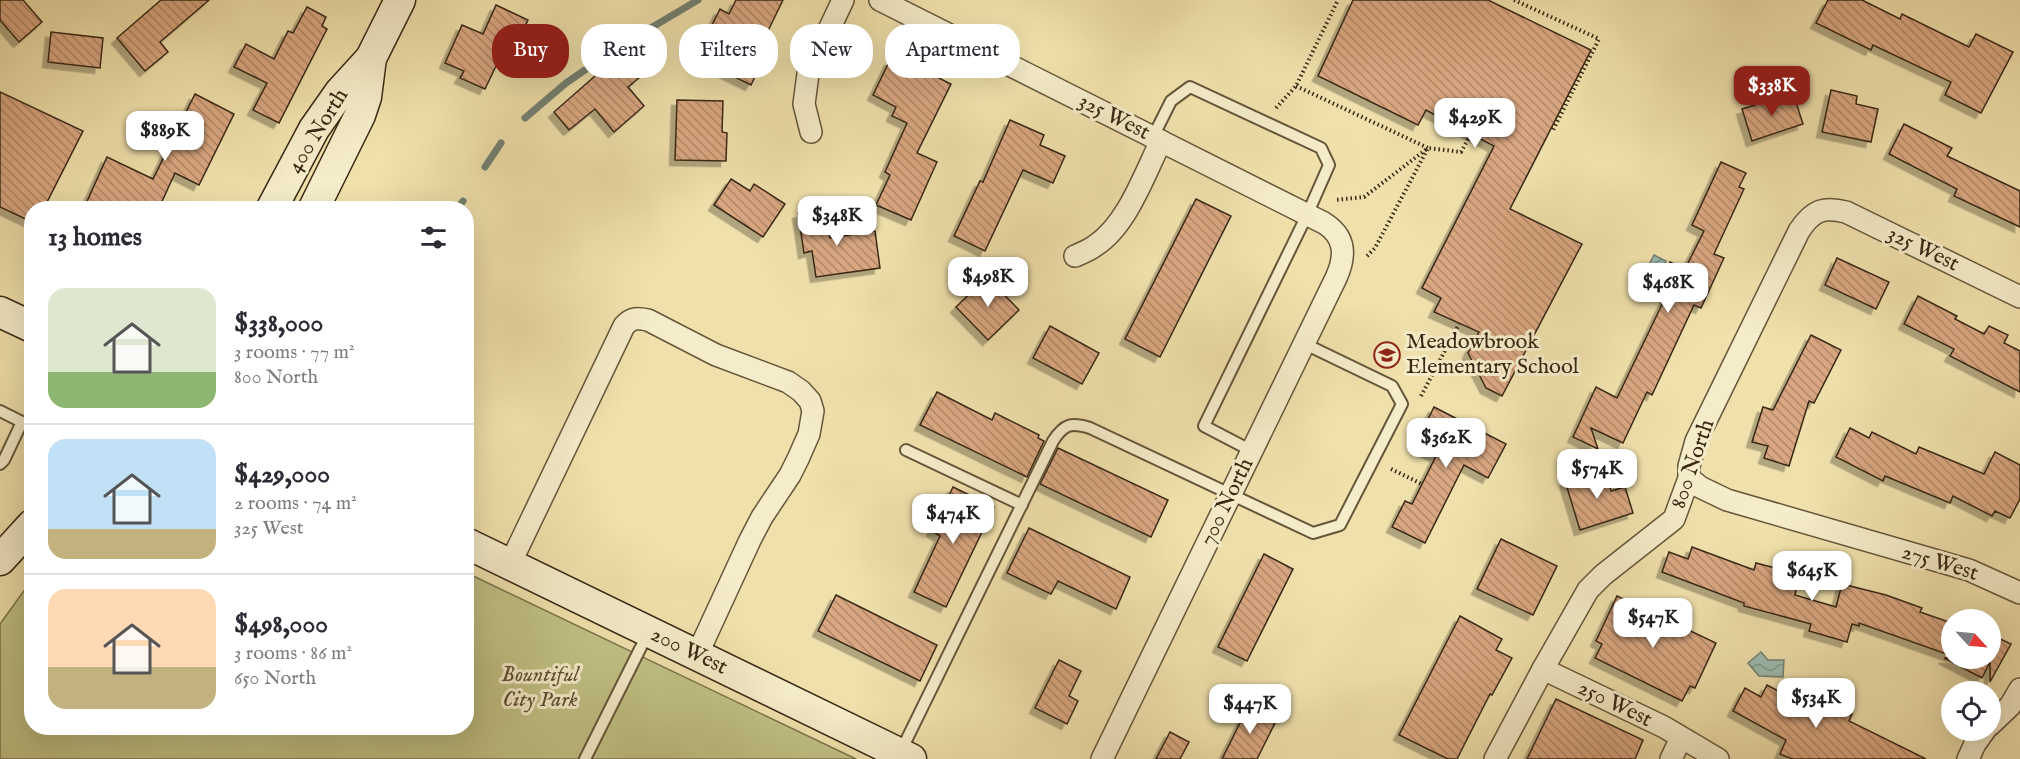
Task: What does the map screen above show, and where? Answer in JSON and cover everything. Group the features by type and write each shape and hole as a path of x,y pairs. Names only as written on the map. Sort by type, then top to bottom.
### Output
{"main road":[{"name":"400 North","path":"276,201 325,111 371,58 400,0"},
{"name":"400 North","path":"317,201 360,115 366,97 371,58"},
{"path":"0,312 24,323"},
{"path":"0,560 24,534"},
{"name":"200 West","path":"474,547 905,756"}],"street":[{"path":"812,132 804,104 808,74 843,0"},
{"name":"325 West","path":"880,0 1332,228 1342,242"},
{"path":"1075,256 1097,245 1114,229 1127,209 1157,139"},
{"name":"325 West","path":"1824,209 1846,212 2020,297"},
{"name":"800 North","path":"1495,759 1588,590 1603,575 1674,519 1689,478 1689,466 1696,441 1799,231 1805,221 1824,209"},
{"name":"700 North","path":"1102,759 1341,268 1342,242"},
{"path":"510,564 624,326 629,320 637,318 648,320 716,355 788,382 810,401 813,411 809,434 790,475 770,504 750,540 698,655"},
{"name":"275 West","path":"1689,478 1713,495 1727,500 1969,570 2020,593"},
{"name":"250 West","path":"1543,669 1664,727 1718,759"},
{"path":"2001,715 2010,706 2020,688"},
{"path":"1671,759 1681,738"},
{"path":"1968,759 1977,741"}],"lane":[{"path":"1157,139 1171,101 1190,87 1321,148 1329,165 1204,426 1252,451"},
{"path":"905,756 1022,505 1059,432 1068,426 1079,425 1090,428 1313,533 1340,525 1402,404 1392,387 1305,344"},
{"path":"0,411 22,422 0,464"},
{"path":"906,450 1022,505"},
{"path":"585,759 649,632"}],"path":[{"path":"1276,108 1296,86 1338,0"},
{"path":"1514,0 1599,39 1553,130"},
{"path":"1296,86 1428,148 1461,152 1471,134"},
{"path":"1335,200 1364,196 1428,148"},
{"path":"1367,256 1375,248 1428,148"},
{"path":"1421,396 1459,324"},
{"path":"1391,469 1422,484"}],"green space":[{"name":"Bountiful City Park","path":"474,576 856,759 0,759 0,624 24,591 24,735 474,735"}],"water":[{"path":"1654,255 1666,261 1650,295 1637,288"},
{"path":"1761,652 1768,660 1784,660 1783,677 1759,676 1748,663"}],"building":[{"path":"0,0 23,0 42,22 19,42 0,20"},
{"path":"161,0 209,0 160,42 168,52 145,71 117,38"},
{"path":"736,0 783,0 771,24 712,24 720,9 729,14"},
{"name":"Meadowbrook Elementary School","path":"1353,0 1488,0 1591,50 1510,209 1582,244 1502,396 1486,388 1468,353 1479,332 1434,312 1441,298 1422,288 1494,146 1426,110 1418,125 1318,76"},
{"path":"1828,0 1862,0 1900,19 1902,14 1969,47 1976,34 2013,52 1981,113 1945,95 1951,82 1873,45 1871,50 1816,23"},
{"path":"496,5 528,20 526,24 492,24 492,74 485,89 460,78 464,71 445,63 462,25 483,34"},
{"path":"307,7 326,17 322,26 327,29 279,123 253,110 267,83 234,67 246,44 274,59 288,31 293,33"},
{"path":"51,32 103,38 100,68 48,62"},
{"path":"885,70 885,78 939,78 951,84 917,153 937,162 911,220 876,205 890,175 885,172 907,123 892,116 896,107 873,95"},
{"path":"593,78 639,78 628,87 644,106 614,132 595,109 569,130 554,112"},
{"path":"737,78 754,78 751,85"},
{"path":"1831,90 1857,96 1856,104 1878,109 1871,142 1822,132"},
{"path":"0,92 83,131 48,201 24,201 24,218 0,207"},
{"path":"1793,93 1803,124 1752,141 1742,109"},
{"path":"195,94 234,114 199,185 175,173 162,201 87,201 107,157 153,179"},
{"path":"677,100 723,101 722,132 727,133 726,161 675,160"},
{"path":"1010,120 1044,135 1040,145 1065,156 1053,183 1023,170 985,251 954,236 980,181 983,182"},
{"path":"1904,124 1952,148 1947,156 2020,191 2020,227 1954,196 1957,189 1889,154"},
{"path":"1721,162 1746,173 1739,187 1744,189 1714,254 1724,258 1701,308 1694,305 1652,395 1647,392 1623,443 1591,428 1598,449 1573,437 1596,387 1617,398 1668,292 1658,288 1670,262 1685,269 1704,231 1692,225"},
{"path":"731,179 750,191 754,184 785,204 763,237 714,205"},
{"path":"1196,199 1231,216 1160,357 1125,339"},
{"path":"826,210 830,238 875,231 880,268 816,277 812,251 804,253 798,213"},
{"path":"1837,258 1889,282 1876,309 1825,285"},
{"path":"987,277 1019,310 988,340 956,307"},
{"path":"1918,296 1957,316 1955,319 1984,334 1989,326 2008,335 2004,343 2020,351 2020,392 1950,356 1954,349 1904,324"},
{"path":"1050,326 1099,353 1082,384 1033,358"},
{"path":"1811,335 1841,350 1814,403 1809,401 1789,466 1764,458 1768,446 1752,442 1763,407 1773,410"},
{"path":"937,392 992,420 995,413 1039,435 1038,438 1044,441 1027,477 920,425"},
{"path":"1434,407 1506,444 1488,478 1464,465 1425,543 1392,527 1405,501 1412,504 1436,456 1415,446"},
{"path":"1850,428 1869,438 1872,432 1916,454 1919,447 1984,474 1995,452 2020,465 2020,499 2010,518 1995,511 1992,516 1953,496 1950,503 1885,476 1883,481 1836,457"},
{"path":"1058,448 1168,500 1151,537 1040,484"},
{"path":"1604,469 1611,491 1625,487 1633,513 1580,530 1565,481"},
{"path":"953,487 994,507 946,607 914,592 940,536 932,531"},
{"path":"1029,528 1130,577 1116,609 1058,581 1051,594 1007,573"},
{"path":"1501,539 1557,566 1533,615 1477,589"},
{"path":"1692,547 1754,570 1756,563 1779,569 1776,578 1797,585 1795,595 1836,607 1842,584 1886,595 1922,608 1920,612 1941,619 1941,652 1859,623 1859,626 1852,624 1847,642 1809,631 1811,624 1744,606 1744,603 1662,572 1669,552 1688,559"},
{"path":"1264,554 1293,569 1247,661 1218,647"},
{"path":"836,595 937,645 920,681 818,631"},
{"path":"1617,596 1716,643 1695,688 1690,686 1682,701 1595,658 1602,644 1596,641"},
{"path":"1460,616 1502,639 1496,650 1512,658 1492,695 1490,694 1457,759 1448,759 1399,735"},
{"path":"2001,639 2011,644 2001,662"},
{"path":"1059,660 1081,671 1069,696 1078,701 1067,724 1035,708"},
{"path":"1965,669 1986,669 1982,678"},
{"path":"1990,669 1997,669 1991,681"},
{"path":"1767,685 1802,704 1807,693 1852,714 1849,721 1926,759 1792,759 1780,754 1786,740 1733,711 1745,688 1761,697"},
{"path":"1556,699 1643,740 1635,759 1527,759"},
{"path":"1249,705 1277,719 1257,759 1222,759"},
{"path":"1170,732 1189,742 1180,759 1156,759"}],"waterway":[{"path":"525,118 566,83 617,48 698,0"},
{"path":"485,167 501,143"}],"place":[{"name":"Meadowbrook Elementary School","path":"1387,355"}]}
